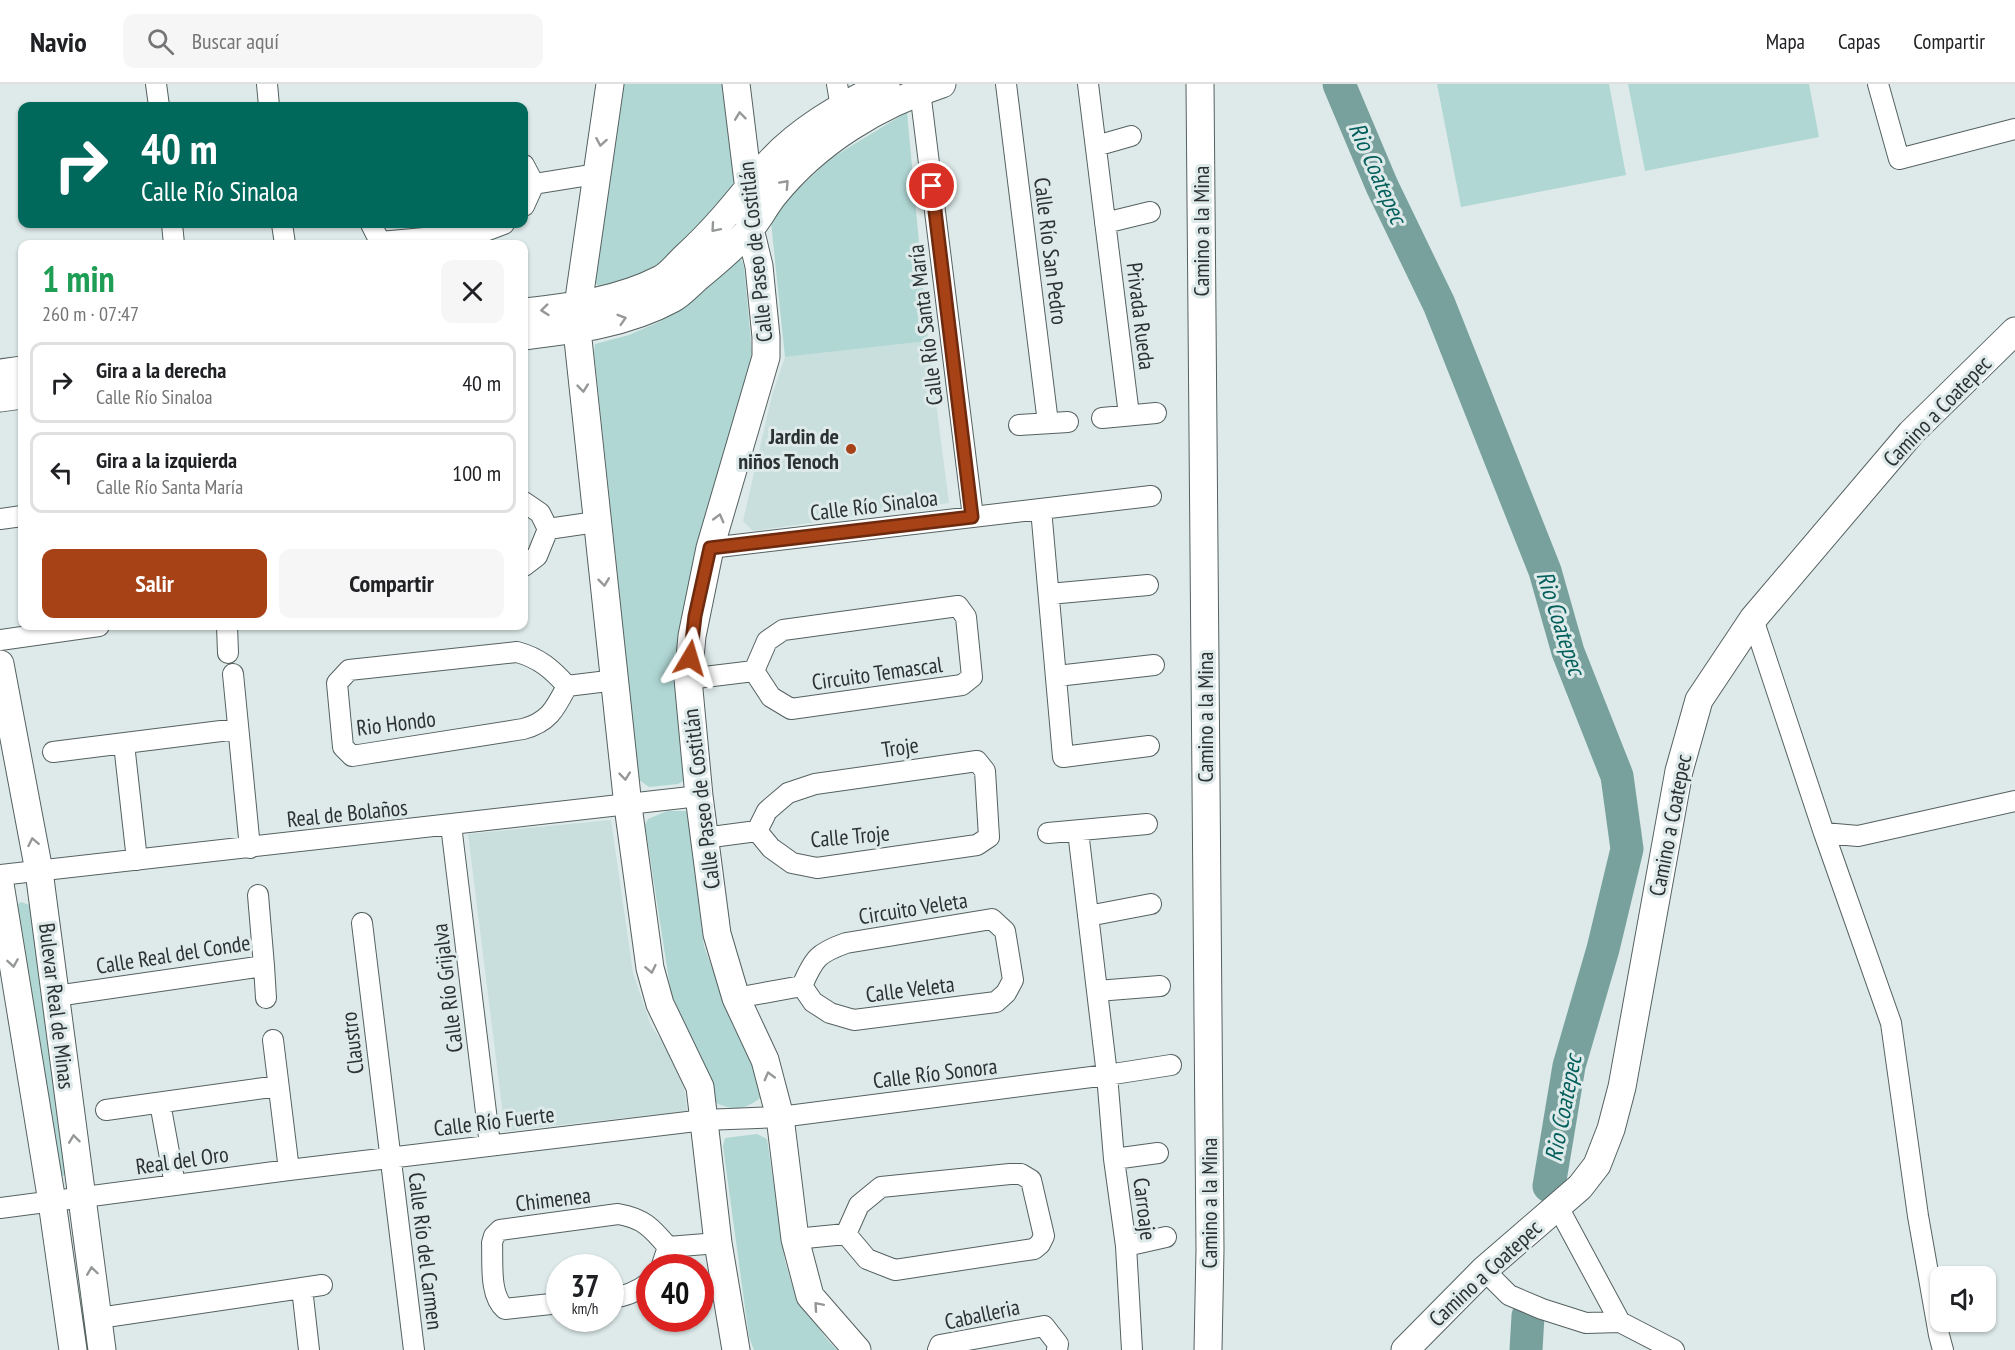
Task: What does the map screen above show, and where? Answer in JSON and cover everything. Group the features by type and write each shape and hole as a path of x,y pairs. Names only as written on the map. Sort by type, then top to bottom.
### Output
{"street":[{"path":"156,84 158,102"},
{"path":"267,84 269,102"},
{"path":"610,84 577,318 596,522 616,680 628,806 650,968 660,1004 700,1088 718,1243 736,1350"},
{"name":"Calle Paseo de Costitlán","path":"736,84 749,190 750,229 759,266 766,357 710,548 692,636 688,679 699,796 717,934 736,998 765,1060 780,1117 795,1239 810,1296 856,1350"},
{"path":"528,335 577,318 623,294 662,279 706,238 749,190 763,170 839,96 851,100 886,84"},
{"name":"Calle Río San Pedro","path":"1006,84 1058,423 1019,425"},
{"name":"Privada Rueda","path":"1088,84 1129,415"},
{"name":"Camino a la Mina","path":"1200,84 1210,1238 1208,1350"},
{"path":"1878,84 1899,159 2015,129"},
{"path":"528,312 577,318 596,327 633,316 674,298 750,229 773,196 804,162 842,132 866,117 931,88"},
{"name":"Calle Río Santa María","path":"931,88 972,517"},
{"path":"1096,146 1131,136"},
{"path":"528,173 534,184"},
{"path":"534,184 596,174"},
{"path":"528,197 534,184"},
{"path":"1105,223 1150,212"},
{"path":"402,240 480,233 493,228"},
{"name":"Camino a Coatepec","path":"1405,1350 1484,1270 1580,1187 1597,1165 1611,1129 1622,1087 1679,771 1699,700 1753,620 1911,433 2015,331"},
{"path":"0,373 18,371"},
{"path":"0,398 18,396"},
{"path":"1102,418 1156,413"},
{"name":"Calle Río Sinaloa","path":"710,548 1151,496"},
{"path":"528,505 540,513 548,529 537,556 528,563"},
{"path":"1041,509 1063,757 1149,746"},
{"path":"0,519 18,517"},
{"path":"548,529 596,522"},
{"path":"1049,594 1148,585"},
{"name":"Circuito Temascal","path":"958,606 966,617 972,677 962,685 791,709 771,697 754,671 767,641 783,630 958,606"},
{"path":"1753,620 1824,833 1891,1023 1918,1216 1943,1350"},
{"path":"0,640 71,630"},
{"path":"227,630 228,652"},
{"name":"Rio Hondo","path":"517,652 535,657 553,670 567,686 556,708 540,724 523,729 352,756 343,747 337,683 349,670 517,652"},
{"name":"Bulevar Real de Minas","path":"0,664 39,871 102,1350"},
{"path":"1057,676 1154,665"},
{"path":"688,679 754,671"},
{"path":"233,674 250,848"},
{"path":"567,686 616,680"},
{"path":"53,752 237,729"},
{"path":"124,744 137,860"},
{"name":"Troje","path":"757,831 767,811 788,793 815,784 977,761 985,771 989,837 977,845"},
{"name":"Real de Bolaños","path":"0,875 628,806 699,796"},
{"path":"1824,833 1858,836 2015,801"},
{"path":"1048,833 1147,824"},
{"name":"Calle Río Grijalva","path":"451,825 490,1145"},
{"path":"704,838 757,831"},
{"name":"Calle Troje","path":"757,831 771,848 792,863 817,868 977,845"},
{"name":"Carroaje","path":"1078,831 1107,1075 1114,1160 1126,1246 1132,1350"},
{"name":"Bulevar Real de Minas","path":"0,884 52,1202 73,1350"},
{"name":"Calle Real del Conde","path":"56,996 264,966 258,895"},
{"path":"1088,916 1151,904"},
{"name":"Circuito Veleta","path":"802,986 809,968 823,951 846,943 992,919 1005,931 1013,981 1006,993 996,1002"},
{"name":"Claustro","path":"362,923 390,1157"},
{"path":"264,966 266,998"},
{"path":"736,998 802,986"},
{"name":"Calle Veleta","path":"802,986 813,1002 830,1014 854,1020 996,1002"},
{"path":"1097,991 1160,986"},
{"path":"273,1040 289,1170"},
{"name":"Calle Río Sonora","path":"704,1120 780,1117 1171,1065"},
{"path":"106,1110 278,1086"},
{"path":"160,1102 175,1185"},
{"name":"Calle Río Fuerte","path":"289,1170 704,1120"},
{"path":"1114,1160 1158,1153"},
{"name":"Calle Río del Carmen","path":"390,1157 414,1350"},
{"name":"Real del Oro","path":"0,1208 289,1170"},
{"path":"1021,1174 1030,1180 1044,1236 1034,1249 895,1270 867,1259 846,1234 859,1205 881,1187 1021,1174"},
{"path":"1558,1206 1620,1322"},
{"name":"Chimenea","path":"546,1305 505,1309 499,1303 496,1294 492,1243 500,1230 618,1214 635,1217 653,1228 668,1247"},
{"path":"795,1239 846,1234"},
{"path":"1126,1246 1166,1237"},
{"path":"666,1254 668,1247 718,1243"},
{"path":"1484,1270 1509,1294 1542,1309 1587,1323 1620,1322 1674,1350"},
{"path":"99,1318 322,1285"},
{"path":"302,1288 309,1350"},
{"name":"Caballeria","path":"938,1350 940,1344 1044,1326 1058,1344 1057,1350"}],"shaded area":[{"path":"620,84 724,84 737,185 661,266 603,290 594,282"},
{"path":"1437,84 1609,84 1626,175 1461,207"},
{"path":"1628,84 1809,84 1819,137 1645,171"},
{"path":"907,112 928,341 785,357 771,222 792,195 830,159"},
{"path":"741,259 744,267 752,353 717,499 685,780 678,784 649,787 639,780 595,344 629,335 661,321"},
{"name":"Jardin de niños Tenoch","path":"928,341 949,503 753,531 743,521 772,395 785,357"},
{"path":"667,811 687,811 704,946 720,990 748,1049 764,1095 741,1108 730,1108 716,1103 707,1074 671,993 645,825 648,819"},
{"path":"611,820 633,973 651,1026 674,1058 685,1093 687,1111 505,1131 468,834"},
{"path":"21,902 33,906 70,1174 59,1177 13,908"},
{"path":"757,1134 767,1139 785,1261 794,1291 825,1337 837,1350 754,1350 749,1337 723,1146 725,1138"}],"waterway":[{"name":"Rio Coatepec","path":"1339,84 1382,186 1439,304 1545,571 1568,652 1617,776 1627,849 1603,949 1569,1066 1549,1186"},
{"name":"Rio Coatepec","path":"1526,1350 1528,1316"}],"place":[{"name":"Jardin de niños Tenoch","path":"851,449"}],"route":[{"path":"690,658 695,616 710,548 972,517 932,186"}]}
